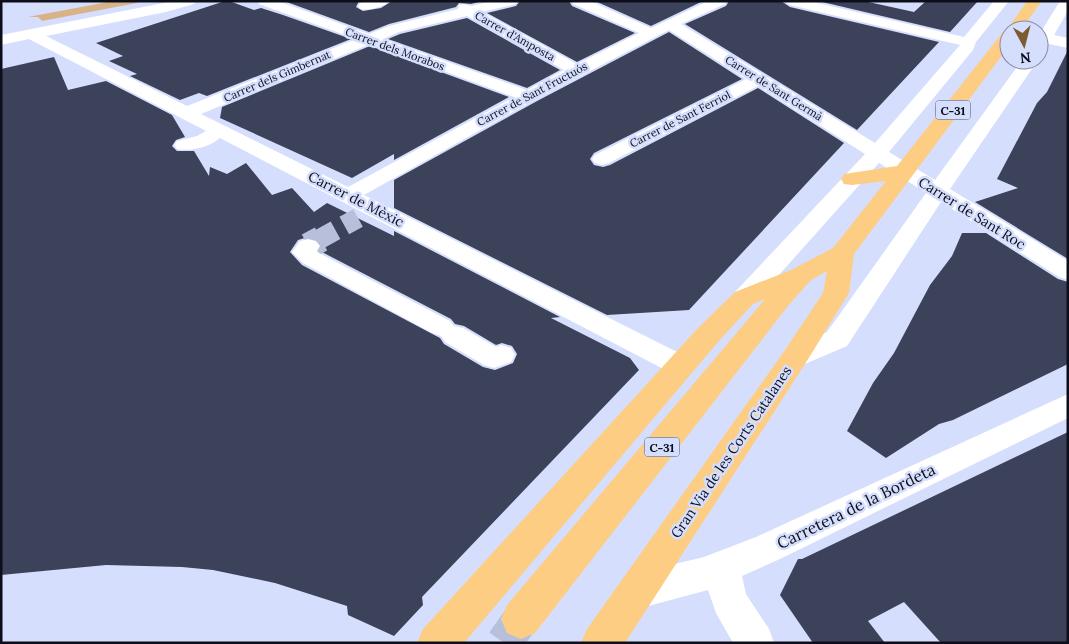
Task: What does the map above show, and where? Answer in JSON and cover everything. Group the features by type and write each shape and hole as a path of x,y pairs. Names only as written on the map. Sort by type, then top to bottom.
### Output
{"main road":[{"path":"1021,20 1035,1"},
{"name":"Gran Via de les Corts Catalanes","path":"522,619 779,300 802,274 842,253 999,48"},
{"path":"852,179 905,171"},
{"name":"Gran Via de les Corts Catalanes","path":"601,643 795,357 836,293 842,253"},
{"path":"437,643 708,334 744,298 802,274"}],"street":[{"path":"1,40 166,8 189,1"},
{"name":"Carrer dels Morabos","path":"264,1 526,95"},
{"path":"365,6 383,1"},
{"name":"Carrer d'Amposta","path":"452,1 577,70"},
{"name":"Carrer dels Gimbernat","path":"187,113 394,29 510,1"},
{"path":"578,1 650,33"},
{"name":"Carrer de Sant Fructuós","path":"349,195 526,95 650,33 720,1"},
{"path":"790,1 968,42"},
{"path":"744,298 877,153 968,47 968,42 1002,1"},
{"path":"1049,29 1067,1"},
{"name":"Carrer de Sant Germà","path":"670,24 877,153"},
{"name":"Carrer de Mèxic","path":"31,34 187,113 210,134 247,144 349,195 365,213 681,366"},
{"path":"1049,42 1068,43"},
{"path":"795,357 837,339 937,191 1023,70"},
{"name":"Carrer de Sant Ferriol","path":"602,159 758,79"},
{"path":"184,145 210,134"},
{"name":"Carrer de Sant Roc","path":"877,153 1068,272"},
{"path":"372,292 324,283 305,270 301,260 306,249 345,276 494,358 501,355"},
{"name":"Carretera de la Bordeta","path":"637,591 705,574 768,548 1068,405"},
{"path":"722,567 729,600 755,643"}],"shaded area":[{"path":"113,1 137,1 137,3 42,21 38,17 28,17"}],"building":[{"path":"229,1 254,10 261,8 351,39 207,96 199,93 180,100 130,76 137,74 109,61 123,56 96,43 222,2"},
{"path":"284,1 359,1 356,7 363,11 381,8 392,1 483,1 471,4 459,3 456,7 389,24 369,32"},
{"path":"520,1 569,1 572,6 635,33 577,62 487,13 516,6"},
{"path":"595,1 703,1 651,26"},
{"path":"729,1 781,1 790,7 939,42 857,130 685,24 726,6"},
{"path":"818,1 864,1 914,12 926,1 978,1 950,32"},
{"path":"467,18 560,70 527,88 388,39 400,34"},
{"path":"669,32 742,79 594,153 590,159 594,165 603,167 610,165 758,88 844,143 689,310 607,315 394,208 394,180 539,100"},
{"path":"370,46 509,97 394,160 394,154 352,178 220,118 222,107"},
{"path":"1068,50 1068,259 975,202 1018,188 997,179 1037,103 1047,92"},
{"path":"54,57 68,90 106,81 172,115 185,137 176,140 172,146 177,151 194,151 209,176 210,167 227,174 246,163 272,195 292,188 314,212 327,203 394,236 394,231 560,317 551,318 630,358 639,370 422,597 423,605 394,636 348,615 347,606 275,583 213,570 182,567 106,565 1,575 1,69","holes":["308,237 317,240 322,246 320,251 451,319 455,324 464,326 496,345 502,343 512,346 517,354 513,363 495,370 483,367 444,344 440,338 302,265 290,252 298,240"]},
{"path":"962,233 986,233 1058,279 1068,282 1068,364 953,420 939,424 886,458 847,431 873,383 894,353 930,285 952,256"},
{"path":"1068,432 1068,643 941,643 904,602 868,621 885,643 813,643 780,595 798,559 802,559"}],"tunnel":[{"path":"318,240 358,218"},
{"path":"308,246 321,239"},
{"path":"504,643 521,619"}]}
